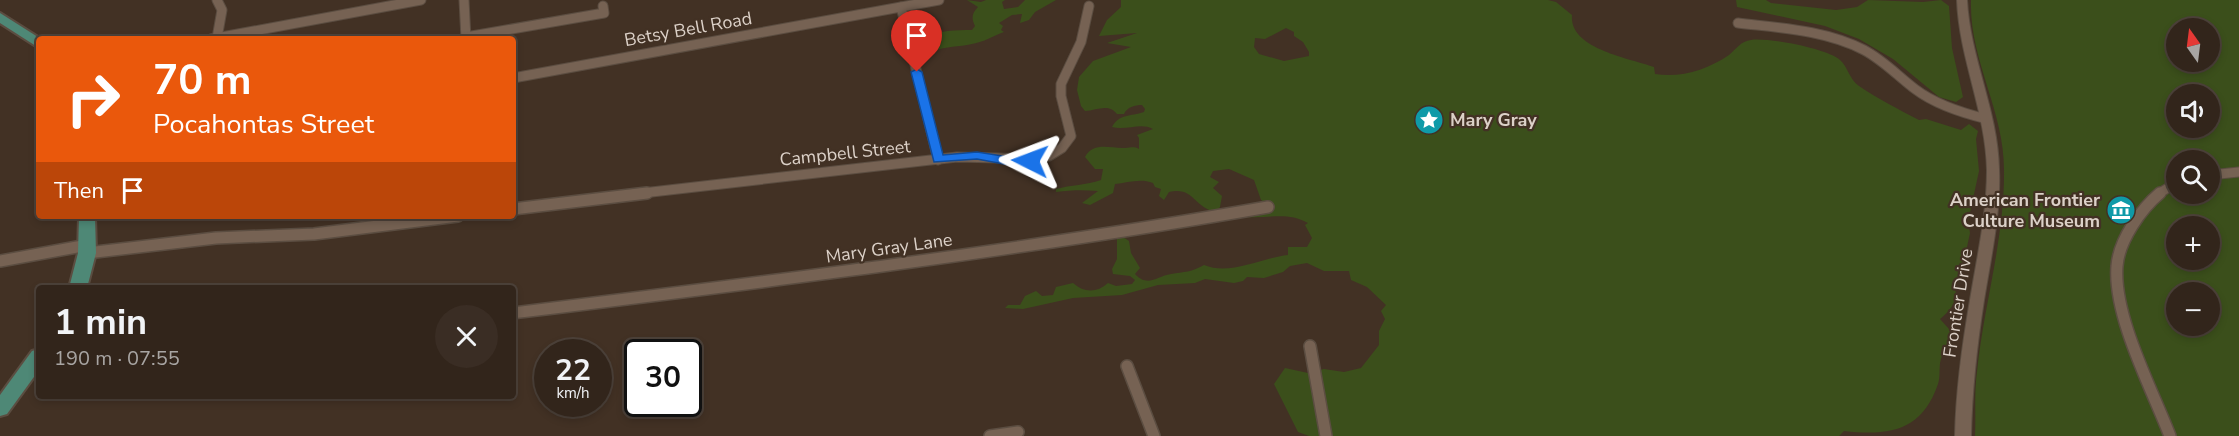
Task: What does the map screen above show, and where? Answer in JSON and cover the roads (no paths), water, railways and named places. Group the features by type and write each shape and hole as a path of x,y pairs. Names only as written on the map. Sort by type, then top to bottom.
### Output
{"main road":[{"path":"0,17 36,42"},
{"path":"79,285 88,249 87,219"},
{"path":"0,409 36,360"}],"street":[{"path":"215,36 222,10 217,0"},
{"path":"230,36 421,0"},
{"path":"464,0 466,36"},
{"name":"Betsy Bell Road","path":"516,77 939,0"},
{"name":"Frontier Drive","path":"1962,0 1965,39 1987,119 1993,167 1992,207 1966,367 1963,436"},
{"path":"477,36 604,13 603,6"},
{"name":"Campbell Street","path":"516,209 716,183 977,156 1009,161 1030,161 1052,154 1066,144 1071,136 1062,105 1062,85 1066,71 1080,46 1089,6"},
{"path":"901,7 938,160"},
{"path":"1738,23 1818,34 1849,43 1877,58 1916,90 1946,108 1987,119"},
{"path":"2220,174 2239,172"},
{"path":"2166,189 2157,195 2141,213 2119,254 2116,273 2128,327 2170,436"},
{"name":"Mary Gray Lane","path":"516,313 1121,233 1268,207"},
{"path":"0,261 88,249 216,238 314,234 434,219"},
{"path":"1310,346 1326,436"},
{"path":"1127,366 1154,436"},
{"path":"990,436 1018,432"}],"place":[{"name":"Mary Gray","path":"1429,120"},
{"name":"American Frontier Culture Museum","path":"2121,210"}]}
